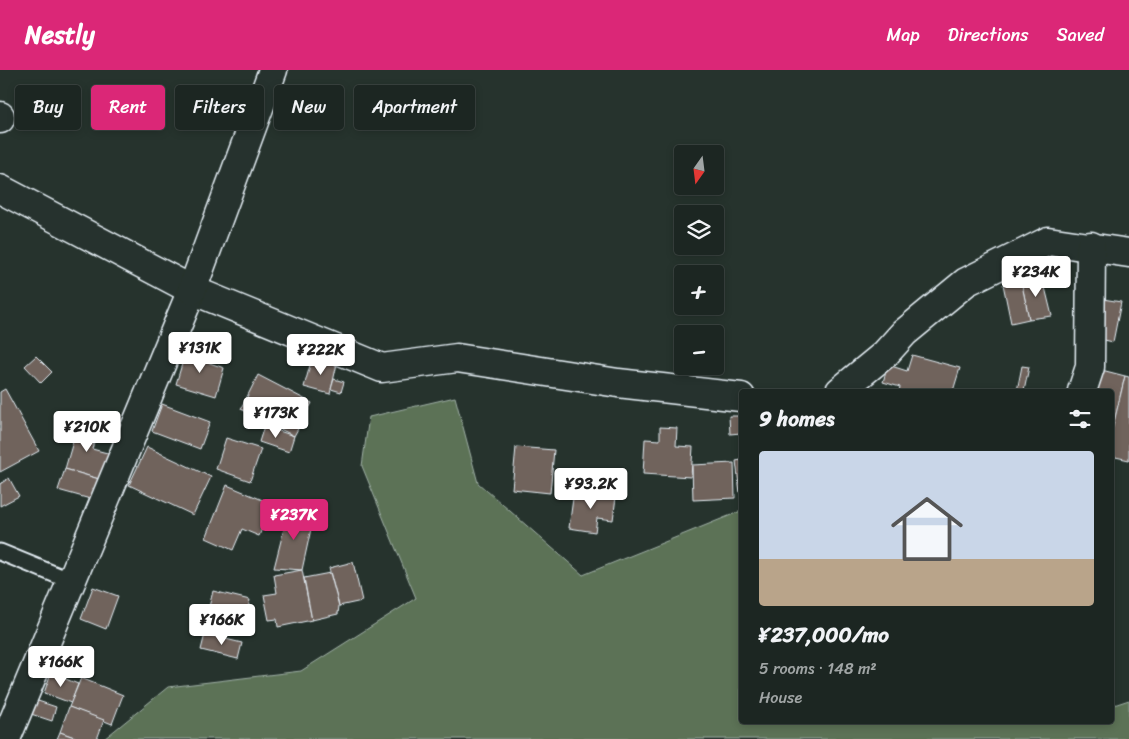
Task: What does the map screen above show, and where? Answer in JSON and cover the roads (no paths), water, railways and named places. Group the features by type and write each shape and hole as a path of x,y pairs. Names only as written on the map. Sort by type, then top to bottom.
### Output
{"street":[{"path":"4,737 192,290 273,70"},
{"path":"0,188 192,290 382,368 457,358 618,383 739,398"},
{"path":"842,389 966,282 1048,241 1129,253"},
{"path":"1083,389 1090,367 1091,246"}],"lane":[{"path":"0,552 71,581"}]}
